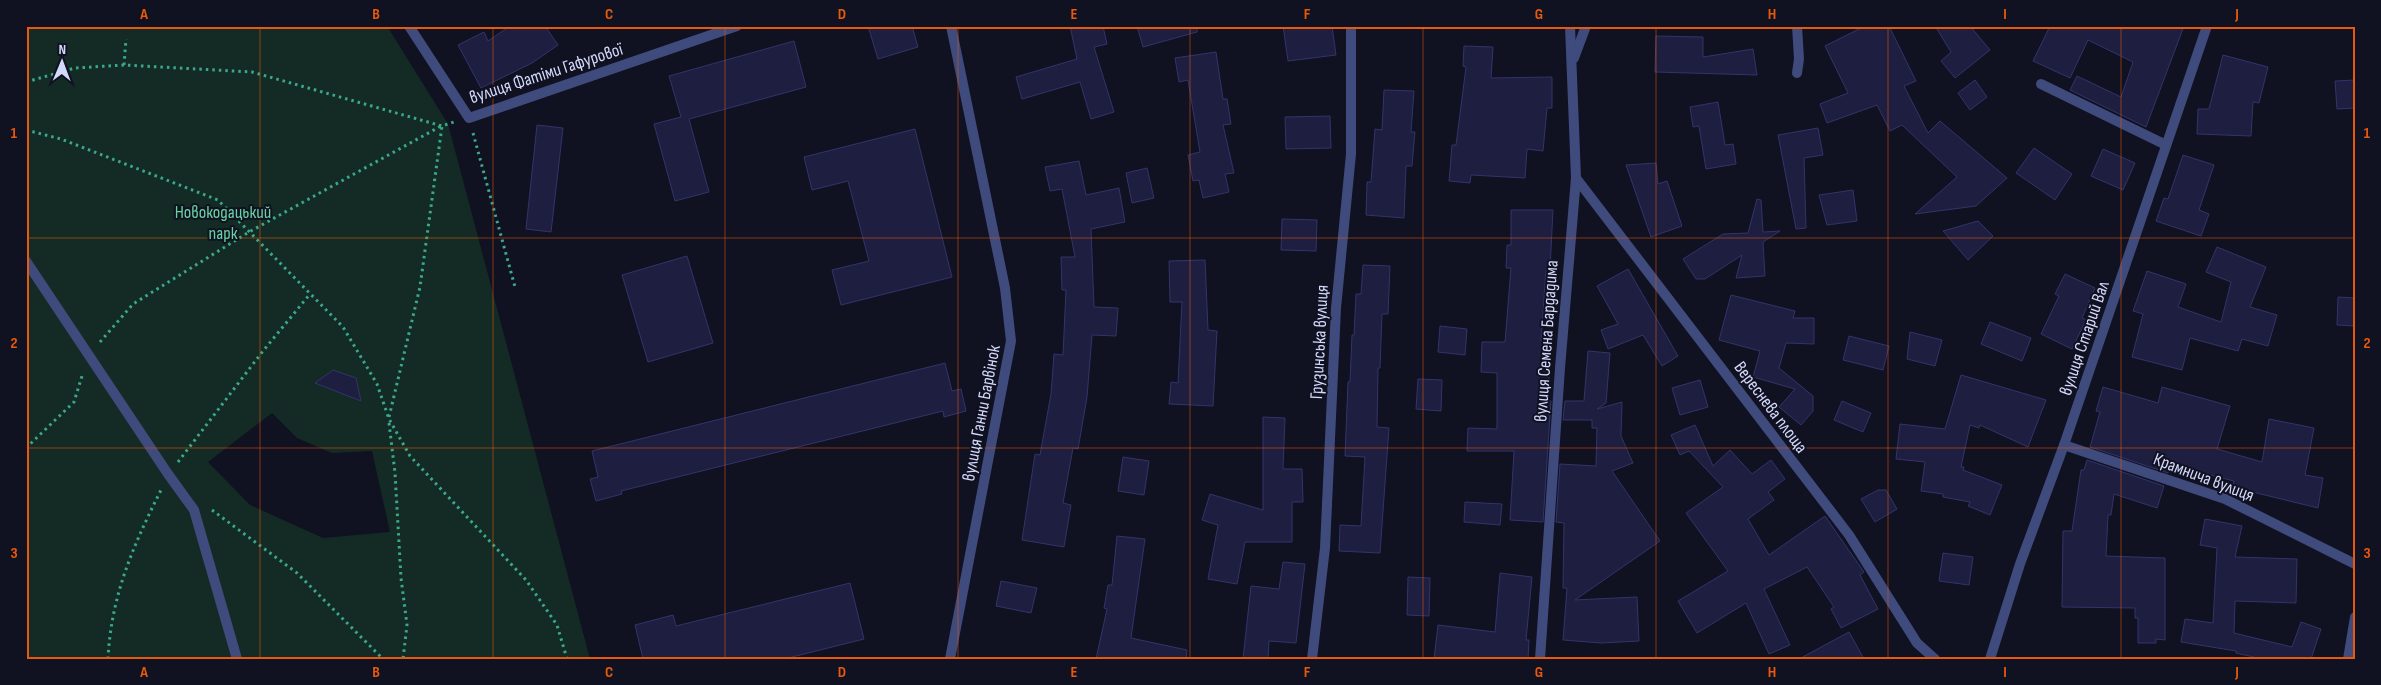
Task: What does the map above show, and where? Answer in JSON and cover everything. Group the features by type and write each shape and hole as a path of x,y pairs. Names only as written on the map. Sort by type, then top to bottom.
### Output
{"street":[{"name":"вулиця Фатіми Гафурової","path":"409,26 469,118 737,26"},
{"name":"вулиця Ганни Барвінок","path":"950,659 1011,341 1005,288 951,26"},
{"name":"Грузинська вулиця","path":"1312,659 1325,548 1336,308 1351,154 1351,26"},
{"name":"вулиця Семена Бардадима","path":"1540,659 1560,368 1576,178 1573,61 1570,26"},
{"path":"1573,61 1586,26"},
{"path":"1797,26 1799,59 1797,73"},
{"name":"вулиця Старий Вал","path":"1990,659 2020,564 2064,445 2207,26"},
{"path":"2041,84 2166,145"},
{"name":"Вереснева площа","path":"1576,178 1849,535 1917,643 1935,659"},
{"path":"26,261 194,510 237,659"},
{"name":"Крамнича вулиця","path":"2064,445 2225,499 2355,564"},
{"path":"2348,659 2355,617"}],"path":[{"path":"124,65 126,39"},
{"path":"26,82 75,68 124,65 252,72 442,126"},
{"path":"26,448 74,402 89,356 133,304 249,232 442,126 469,118 515,287"},
{"path":"442,126 420,287 389,419 410,456 526,580 557,625 567,659"},
{"path":"26,130 61,139 218,200 343,327 378,384 389,419 395,473 401,578 407,625 403,659"},
{"path":"168,474 263,351 310,294"}],"green space":[{"name":"Новокодацький парк","path":"26,26 387,26 448,124 590,659 26,659","holes":["272,413 297,438 332,453 372,451 390,532 323,538 250,505 208,462"]}],"building":[{"path":"510,26 545,26 558,45 532,63 481,88 458,45 484,32 488,41"},
{"path":"868,26 912,26 918,47 878,59"},
{"path":"1070,26 1103,26 1107,44 1094,47 1114,112 1091,119 1080,82 1022,99 1016,77 1077,59"},
{"path":"1137,26 1197,26 1197,32 1143,47"},
{"path":"1283,26 1332,26 1336,55 1288,61"},
{"path":"1865,26 1889,26 1916,81 1904,86 1928,133 1940,121 2007,178 1976,206 1915,214 1957,177 1902,125 1890,131 1877,105 1827,123 1820,104 1848,93 1825,46"},
{"path":"1935,26 1970,26 1990,50 1955,78 1941,61 1951,52"},
{"path":"2050,26 2184,26 2146,127 2070,90 2077,76 2121,97 2133,62 2088,40 2070,78 2033,61"},
{"path":"1656,36 1703,37 1703,57 1753,49 1757,75 1655,72"},
{"path":"794,41 806,87 689,119 709,192 675,201 654,124 681,117 669,76"},
{"path":"1464,46 1493,47 1491,78 1552,77 1552,108 1547,108 1543,151 1527,149 1525,178 1471,175 1470,183 1449,181 1452,145 1456,145 1466,67 1463,66"},
{"path":"1216,52 1223,99 1227,99 1231,124 1223,125 1234,173 1225,174 1229,192 1203,198 1199,180 1193,181 1188,155 1200,152 1188,80 1179,82 1175,58"},
{"path":"2223,55 2268,67 2259,103 2253,102 2251,136 2197,134 2198,109 2209,109"},
{"path":"1975,80 1987,97 1970,110 1958,93"},
{"path":"2355,80 2355,108 2337,109 2335,81"},
{"path":"1384,90 1414,91 1411,132 1415,132 1412,166 1406,166 1404,218 1366,215 1367,182 1371,182 1375,129 1382,130"},
{"path":"1718,102 1725,145 1733,144 1736,164 1706,169 1699,126 1693,127 1690,107"},
{"path":"1330,116 1331,148 1286,149 1285,117"},
{"path":"537,125 563,128 551,232 526,229"},
{"path":"1818,128 1823,155 1804,158 1806,228 1796,229 1778,135"},
{"path":"915,129 952,277 841,305 832,270 869,261 848,181 812,190 804,157"},
{"path":"2034,148 2072,174 2055,200 2016,173"},
{"path":"2103,149 2135,163 2123,190 2091,176"},
{"path":"2183,155 2214,165 2199,210 2209,214 2201,236 2156,221 2164,198 2168,199"},
{"path":"1079,161 1086,195 1119,188 1125,222 1091,229 1094,307 1118,308 1116,336 1092,335 1087,397 1078,449 1073,448 1063,503 1071,505 1064,547 1022,540 1035,454 1040,455 1051,394 1054,354 1063,355 1066,290 1062,290 1061,257 1075,257 1062,189 1050,191 1045,167"},
{"path":"1656,163 1658,184 1667,181 1682,226 1651,237 1626,165"},
{"path":"1147,168 1154,198 1132,203 1126,173"},
{"path":"1853,190 1857,221 1827,225 1819,195"},
{"path":"1757,199 1761,200 1763,232 1780,231 1763,242 1765,276 1736,278 1742,255 1705,279 1696,279 1683,259 1723,234 1748,233"},
{"path":"1511,210 1553,210 1550,270 1546,270 1541,341 1549,341 1549,401 1551,401 1543,522 1510,520 1514,451 1467,451 1468,428 1497,429 1497,373 1481,372 1482,342 1505,342 1511,268 1506,268 1507,245 1511,245"},
{"path":"1282,219 1317,220 1316,251 1281,250"},
{"path":"1978,221 1993,236 1968,260 1943,231"},
{"path":"2217,247 2266,267 2250,307 2277,315 2268,346 2242,339 2238,351 2190,338 2182,370 2132,357 2143,314 2133,311 2147,271 2186,284 2178,307 2221,322 2231,282 2206,272"},
{"path":"687,256 713,343 648,362 622,275"},
{"path":"1205,260 1208,330 1217,331 1213,406 1169,404 1171,382 1178,383 1182,302 1170,302 1169,261"},
{"path":"1363,265 1390,266 1388,314 1382,314 1380,368 1378,368 1377,427 1389,428 1380,553 1339,551 1340,525 1361,526 1365,457 1345,456 1352,335 1354,335 1356,294 1361,294"},
{"path":"1628,269 1678,356 1662,366 1643,335 1608,349 1601,330 1618,324 1597,286"},
{"path":"2065,274 2095,288 2082,318 2086,320 2072,349 2041,334 2059,296 2055,294"},
{"path":"1731,295 1795,311 1793,318 1814,318 1814,344 1786,343 1779,368 1813,396 1813,411 1801,425 1779,407 1795,389 1753,377 1760,351 1719,340"},
{"path":"2338,297 2355,298 2355,326 2337,325"},
{"path":"1990,322 2031,338 2022,361 1981,344"},
{"path":"1440,326 1467,329 1465,355 1438,352"},
{"path":"1910,332 1942,340 1935,366 1907,359"},
{"path":"1849,336 1889,346 1883,370 1843,360"},
{"path":"1588,351 1610,353 1606,403 1597,409 1622,402 1621,436 1633,463 1612,471 1660,541 1575,600 1637,597 1639,641 1601,643 1563,640 1567,588 1563,588 1564,523 1556,522 1560,464 1596,466 1597,428 1592,428 1592,420 1563,420 1565,401 1584,401"},
{"path":"945,363 952,391 961,389 966,411 944,417 943,411 621,491 622,494 596,501 590,479 598,477 592,451"},
{"path":"333,370 356,378 361,401 315,383"},
{"path":"1961,375 2046,400 2028,447 1980,425 1979,428 1970,425 1961,467 1964,467 1963,470 2002,485 1990,515 1968,506 1970,502 1943,497 1943,494 1921,491 1925,462 1896,459 1900,424 1945,429"},
{"path":"1418,379 1442,380 1441,411 1416,409"},
{"path":"1700,380 1708,407 1680,415 1672,388"},
{"path":"2103,387 2158,403 2162,387 2230,406 2217,449 2262,462 2269,419 2314,428 2305,475 2323,478 2318,508 2232,487 2234,481 2171,465 2168,473 2090,447 2100,412 2096,411"},
{"path":"1842,401 1871,413 1863,432 1834,420"},
{"path":"1263,417 1285,418 1283,469 1302,469 1303,502 1292,502 1292,542 1245,542 1237,584 1208,579 1218,525 1202,520 1210,494 1263,510"},
{"path":"1695,425 1713,466 1730,450 1752,474 1771,460 1785,479 1768,492 1774,500 1748,519 1769,555 1825,516 1864,572 1860,575 1878,609 1841,628 1831,609 1834,607 1807,567 1764,589 1790,645 1769,654 1746,603 1697,633 1678,601 1728,571 1686,513 1723,487 1689,451 1680,455 1671,435"},
{"path":"1123,457 1149,461 1144,495 1118,491"},
{"path":"2087,460 2164,486 2157,508 2114,494 2111,515 2108,515 2106,556 2165,558 2165,640 2156,639 2156,643 2138,643 2138,618 2135,618 2135,608 2062,607 2063,531 2072,531 2081,470 2084,470"},
{"path":"1878,490 1886,490 1897,509 1875,522 1861,499"},
{"path":"1465,502 1502,504 1500,525 1464,522"},
{"path":"2205,519 2242,526 2235,557 2297,559 2296,603 2235,601 2234,633 2292,647 2301,622 2321,629 2311,659 2262,659 2236,653 2236,651 2181,642 2185,619 2213,623 2217,548 2200,545"},
{"path":"1117,536 1145,539 1131,638 1187,650 1186,659 1096,659 1107,609 1104,608 1108,585 1112,585"},
{"path":"1943,553 1973,557 1969,585 1939,581"},
{"path":"1283,562 1305,564 1296,643 1269,641 1268,659 1243,659 1251,586 1279,589"},
{"path":"1500,573 1532,577 1526,640 1529,640 1528,659 1434,659 1438,625 1495,632"},
{"path":"1408,577 1430,578 1429,616 1407,615"},
{"path":"1001,581 1037,588 1031,613 996,606"},
{"path":"850,583 864,639 784,659 643,659 635,625 673,615 676,626"},
{"path":"1849,632 1864,659 1799,659"}]}
